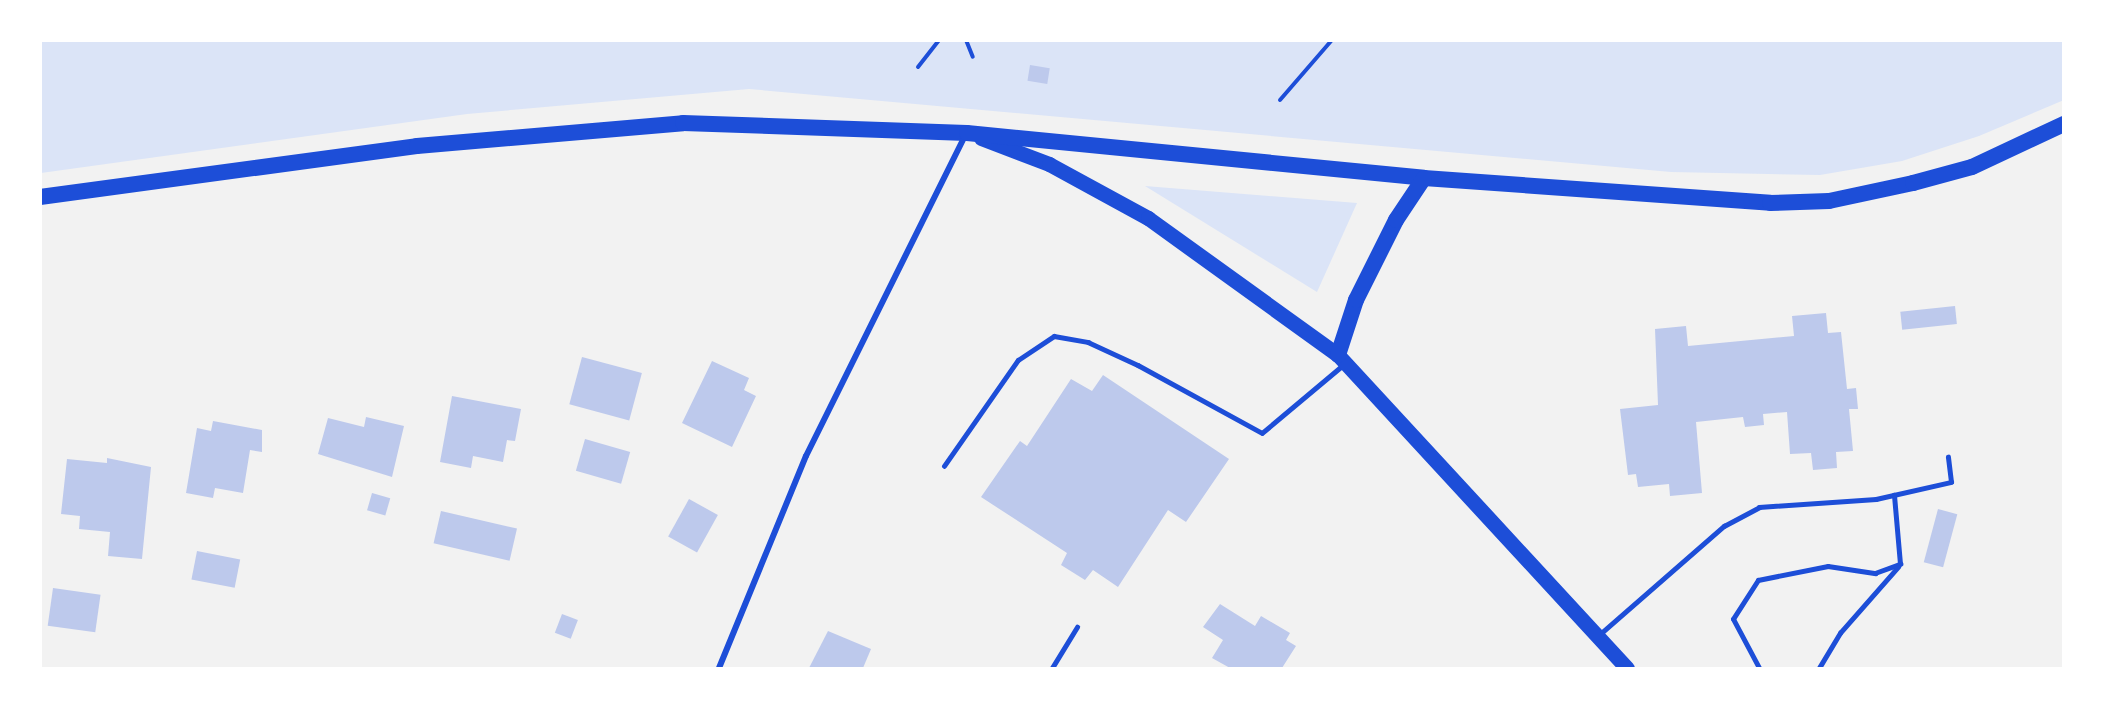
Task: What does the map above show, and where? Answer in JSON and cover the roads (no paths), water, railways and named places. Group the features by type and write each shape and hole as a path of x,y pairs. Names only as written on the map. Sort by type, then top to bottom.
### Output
{"highway":[{"path":"40,197 417,147 683,123 967,133 1424,178 1712,202 1829,201 1972,167 2064,124"},
{"path":"1342,359 1356,300 1396,220 1424,178"}],"main road":[{"path":"967,133 1049,164 1148,218 1342,359 1599,635 1627,669"}],"street":[{"path":"718,669 806,456 967,133"}],"lane":[{"path":"944,466 1018,360 1054,336 1088,342 1138,365 1262,433 1342,359"},
{"path":"1599,635 1724,525 1759,507 1894,495 1951,482 1948,457"},
{"path":"1819,669 1840,633 1900,564 1894,495"},
{"path":"1759,669 1733,619 1758,580 1828,566 1875,573 1900,564"},
{"path":"1052,669 1077,627"}]}
